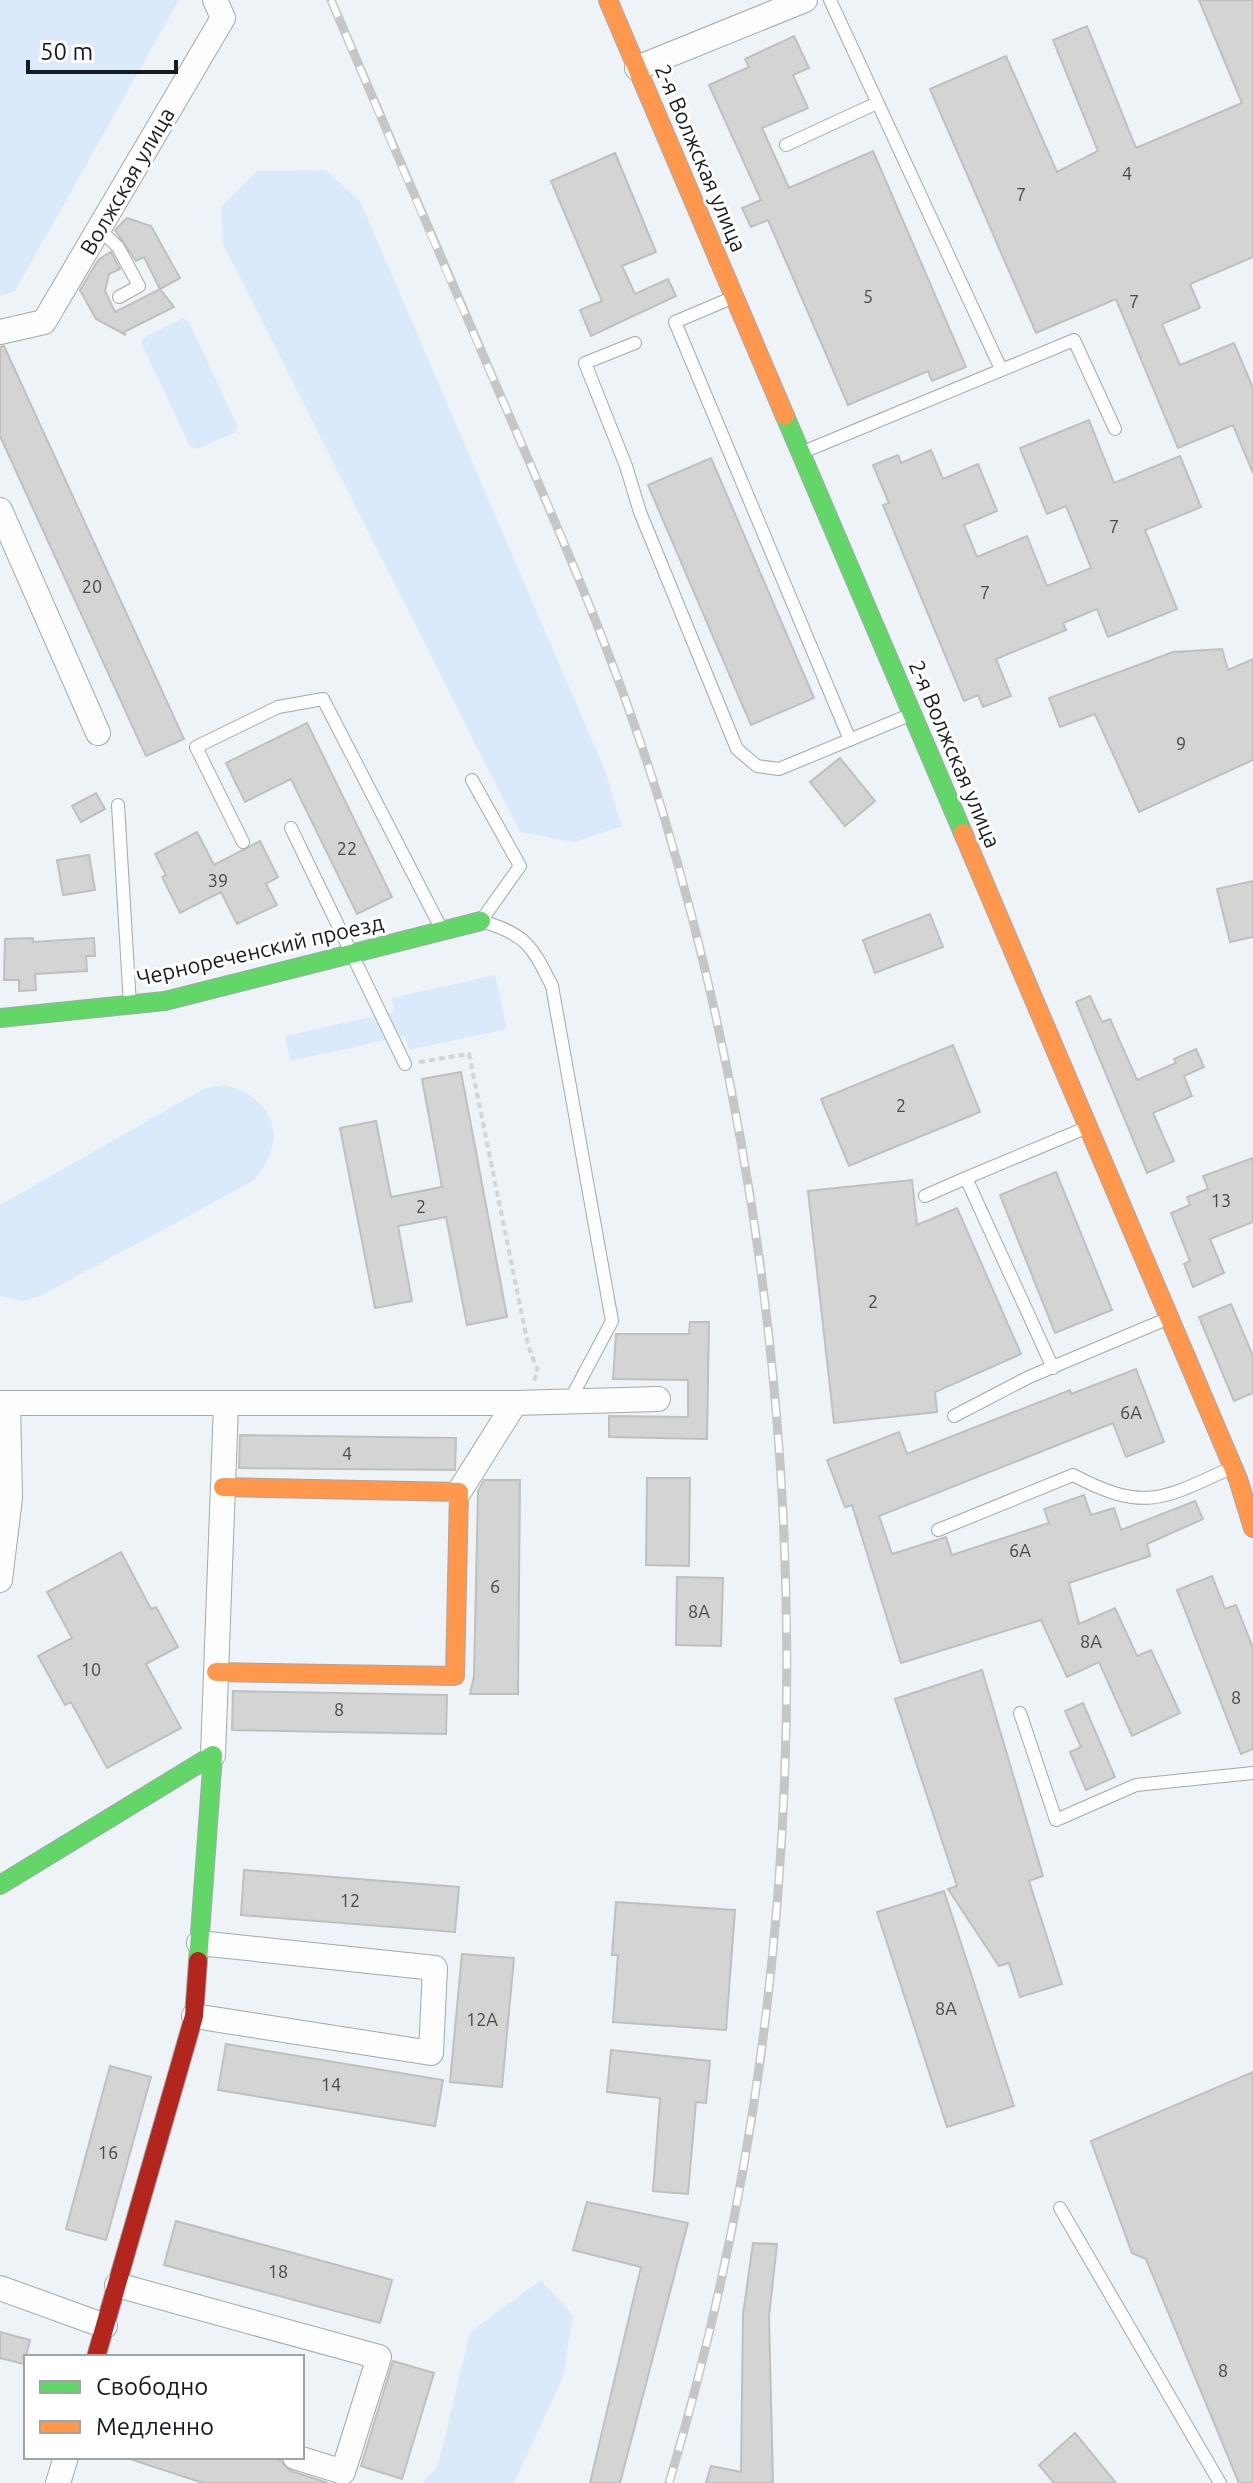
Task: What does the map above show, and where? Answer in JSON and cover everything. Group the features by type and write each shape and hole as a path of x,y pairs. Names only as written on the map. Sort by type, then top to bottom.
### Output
{"street":[{"name":"Волжская улица","path":"0,332 44,322 223,18 215,0"},
{"name":"2-я Волжская улица","path":"608,0 1233,1467 1253,1528"},
{"path":"637,68 805,0"},
{"path":"0,510 98,733"},
{"name":"Чернореченский проезд","path":"0,1018 165,1001 481,921"},
{"path":"0,1580 5,1498 4,1403 515,1403 658,1399"},
{"path":"216,1672 455,1676 459,1492 515,1403"},
{"path":"97,2355 194,2016 213,1755 226,1404"},
{"path":"223,1487 459,1492"},
{"path":"0,1885 213,1755"},
{"path":"194,2016 431,2053 435,1968 199,1943"},
{"path":"117,2285 379,2357 343,2472 301,2459"},
{"path":"0,2288 105,2326"},
{"path":"58,2483 65,2459"}],"lane":[{"path":"830,0 1001,369"},
{"path":"786,145 877,103"},
{"path":"99,229 118,247 139,286 119,297"},
{"path":"734,297 675,322 850,740"},
{"path":"801,453 1074,340 1115,429"},
{"path":"635,343 585,363 626,466 640,512 737,749 757,766 779,769 912,714"},
{"path":"243,842 196,747 278,707 323,699 442,931"},
{"path":"472,780 520,866 481,921 510,929 531,945 552,986 612,1321 569,1402"},
{"path":"118,805 130,1005"},
{"path":"291,828 405,1064"},
{"path":"925,1196 1088,1127"},
{"path":"966,1178 1053,1368"},
{"path":"954,1416 1053,1368 1169,1318"},
{"path":"938,1530 1073,1475 1102,1490 1142,1501 1182,1491 1233,1467"},
{"path":"1020,1713 1056,1820 1136,1785 1253,1773"},
{"path":"1060,2208 1220,2483"}],"path":[{"path":"405,1064 469,1054 528,1345 538,1372 531,1388 515,1403"}],"shaded area":[{"path":"0,0 179,0 15,291 0,296"},
{"path":"326,170 360,201 604,768 622,826 574,842 520,832 223,244 221,207 257,171"},
{"path":"183,318 189,322 237,425 236,432 197,449 190,446 142,345 143,338"},
{"path":"495,975 507,1029 409,1050 405,1036 290,1061 285,1036 394,1012 392,998"},
{"path":"224,1085 256,1100 266,1110 272,1123 271,1151 253,1181 40,1296 22,1301 0,1296 0,1205 205,1088"},
{"path":"541,2280 573,2315 563,2377 514,2483 422,2483 438,2466 470,2332"}],"building":[{"path":"1199,0 1253,0 1253,257 1190,284 1200,308 1162,324 1180,365 1234,343 1253,388 1253,473 1233,425 1178,448 1116,299 1036,333 930,89 1006,56 1057,172 1098,151 1053,40 1087,26 1136,148 1242,103"},
{"path":"794,36 809,68 793,75 808,108 762,128 789,188 873,151 966,367 932,381 928,371 848,405 768,220 751,227 742,208 761,200 709,85 749,67 745,59"},
{"path":"615,153 656,252 622,266 635,294 668,279 676,296 591,336 580,310 602,301 551,181"},
{"path":"127,218 151,226 180,278 160,289 144,257 136,261 115,230"},
{"path":"111,252 120,269 109,274 105,291 115,312 160,289 174,307 124,332 126,335 96,319 80,290 99,259"},
{"path":"4,346 184,739 146,756 0,436 0,347"},
{"path":"1089,420 1114,483 1180,456 1201,507 1145,530 1177,609 1108,637 1097,609 1063,623 1066,630 996,659 1011,696 983,707 978,695 964,701 883,505 889,503 873,465 898,455 901,463 931,450 943,479 978,464 997,511 964,525 977,557 1027,536 1047,586 1091,568 1066,506 1047,514 1020,448"},
{"path":"711,458 814,698 751,725 648,485"},
{"path":"1222,649 1228,670 1253,659 1253,760 1139,812 1095,714 1060,727 1049,698 1173,652"},
{"path":"307,723 392,897 357,914 291,779 245,802 226,763"},
{"path":"840,758 875,801 845,826 810,782"},
{"path":"96,793 105,809 81,822 72,806"},
{"path":"197,832 214,865 260,841 278,877 266,884 277,905 237,924 221,892 180,913 162,877 166,875 155,854"},
{"path":"89,855 95,890 63,895 57,860"},
{"path":"1253,881 1253,937 1230,942 1217,889"},
{"path":"930,914 943,947 875,973 863,940"},
{"path":"33,938 33,942 94,938 95,956 86,956 87,971 35,974 36,990 19,991 19,980 4,980 5,939"},
{"path":"1090,996 1102,1022 1110,1019 1137,1080 1176,1063 1174,1059 1196,1049 1204,1067 1184,1076 1192,1096 1153,1113 1174,1161 1147,1173 1076,1002"},
{"path":"953,1045 980,1112 849,1166 821,1099"},
{"path":"461,1072 507,1317 467,1325 446,1217 398,1226 412,1301 375,1308 340,1128 376,1121 391,1197 442,1187 422,1079"},
{"path":"1253,1158 1253,1222 1210,1239 1224,1273 1193,1287 1184,1264 1190,1261 1171,1213 1190,1205 1187,1197 1208,1189 1203,1176"},
{"path":"1056,1172 1112,1310 1055,1333 1000,1195"},
{"path":"912,1180 917,1225 957,1208 1021,1354 935,1392 937,1412 834,1423 808,1191"},
{"path":"1231,1304 1253,1356 1253,1393 1234,1401 1199,1317"},
{"path":"690,1322 709,1322 707,1439 609,1437 609,1416 688,1417 688,1380 613,1379 616,1334 689,1334"},
{"path":"1136,1369 1164,1442 1126,1457 1113,1423 879,1516 892,1554 946,1537 952,1555 1049,1523 1044,1509 1084,1495 1091,1515 1114,1508 1121,1530 1195,1501 1203,1519 1147,1544 1150,1556 1069,1583 1079,1624 1115,1608 1137,1656 1151,1650 1180,1713 1132,1736 1099,1662 1067,1677 1041,1620 901,1663 852,1505 845,1507 827,1460 899,1432 907,1454 1070,1390 1071,1394"},
{"path":"240,1435 456,1438 455,1470 239,1468"},
{"path":"647,1478 690,1478 689,1566 646,1565"},
{"path":"484,1480 520,1480 518,1694 470,1694 474,1676 478,1491"},
{"path":"121,1552 151,1609 156,1607 178,1647 146,1664 181,1728 107,1768 71,1702 65,1705 38,1656 72,1638 47,1592"},
{"path":"1212,1576 1225,1609 1236,1605 1253,1648 1253,1749 1241,1754 1177,1590"},
{"path":"677,1577 723,1578 721,1646 676,1645"},
{"path":"982,1670 1043,1876 1029,1881 1062,1984 1020,1997 1009,1963 999,1966 948,1889 957,1886 895,1699"},
{"path":"233,1691 447,1695 446,1734 232,1730"},
{"path":"1083,1703 1115,1777 1086,1790 1070,1752 1081,1747 1065,1711"},
{"path":"244,1870 459,1887 455,1932 241,1915"},
{"path":"944,1891 1014,2106 947,2127 877,1912"},
{"path":"616,1902 735,1910 726,2030 613,2022 618,1955 612,1955"},
{"path":"462,1954 514,1958 502,2087 450,2082"},
{"path":"226,2044 443,2080 435,2126 218,2090"},
{"path":"611,2050 710,2061 706,2103 696,2102 688,2194 653,2191 660,2098 607,2092"},
{"path":"110,2066 151,2077 106,2240 66,2229"},
{"path":"1253,2072 1253,2483 1239,2483 1146,2259 1132,2253 1091,2141"},
{"path":"587,2202 688,2223 620,2483 590,2483 641,2267 573,2250"},
{"path":"176,2221 392,2280 380,2323 164,2265"},
{"path":"753,2243 777,2244 769,2316 773,2483 706,2483 711,2466 741,2472 743,2315"},
{"path":"0,2332 30,2340 24,2364 0,2358"},
{"path":"393,2361 434,2373 402,2479 361,2466"},
{"path":"1075,2433 1116,2483 1054,2483 1039,2465"},
{"path":"277,2459 291,2471 328,2483 203,2483 133,2460"}],"railway":[{"path":"331,0 566,548 628,706 663,813 716,1018 754,1226 778,1436 787,1648 780,1860 759,2070 722,2278 669,2483"}],"traffic: fast":[{"path":"785,416 963,833"},
{"path":"0,1018 165,1001 481,921"},
{"path":"0,1885 213,1755 198,1961"}],"traffic: slow":[{"path":"608,0 785,416"},
{"path":"963,833 1238,1479 1253,1528"},
{"path":"216,1672 455,1676 459,1492 223,1487"}],"traffic: jam":[{"path":"97,2355 194,2016 198,1961"}]}
